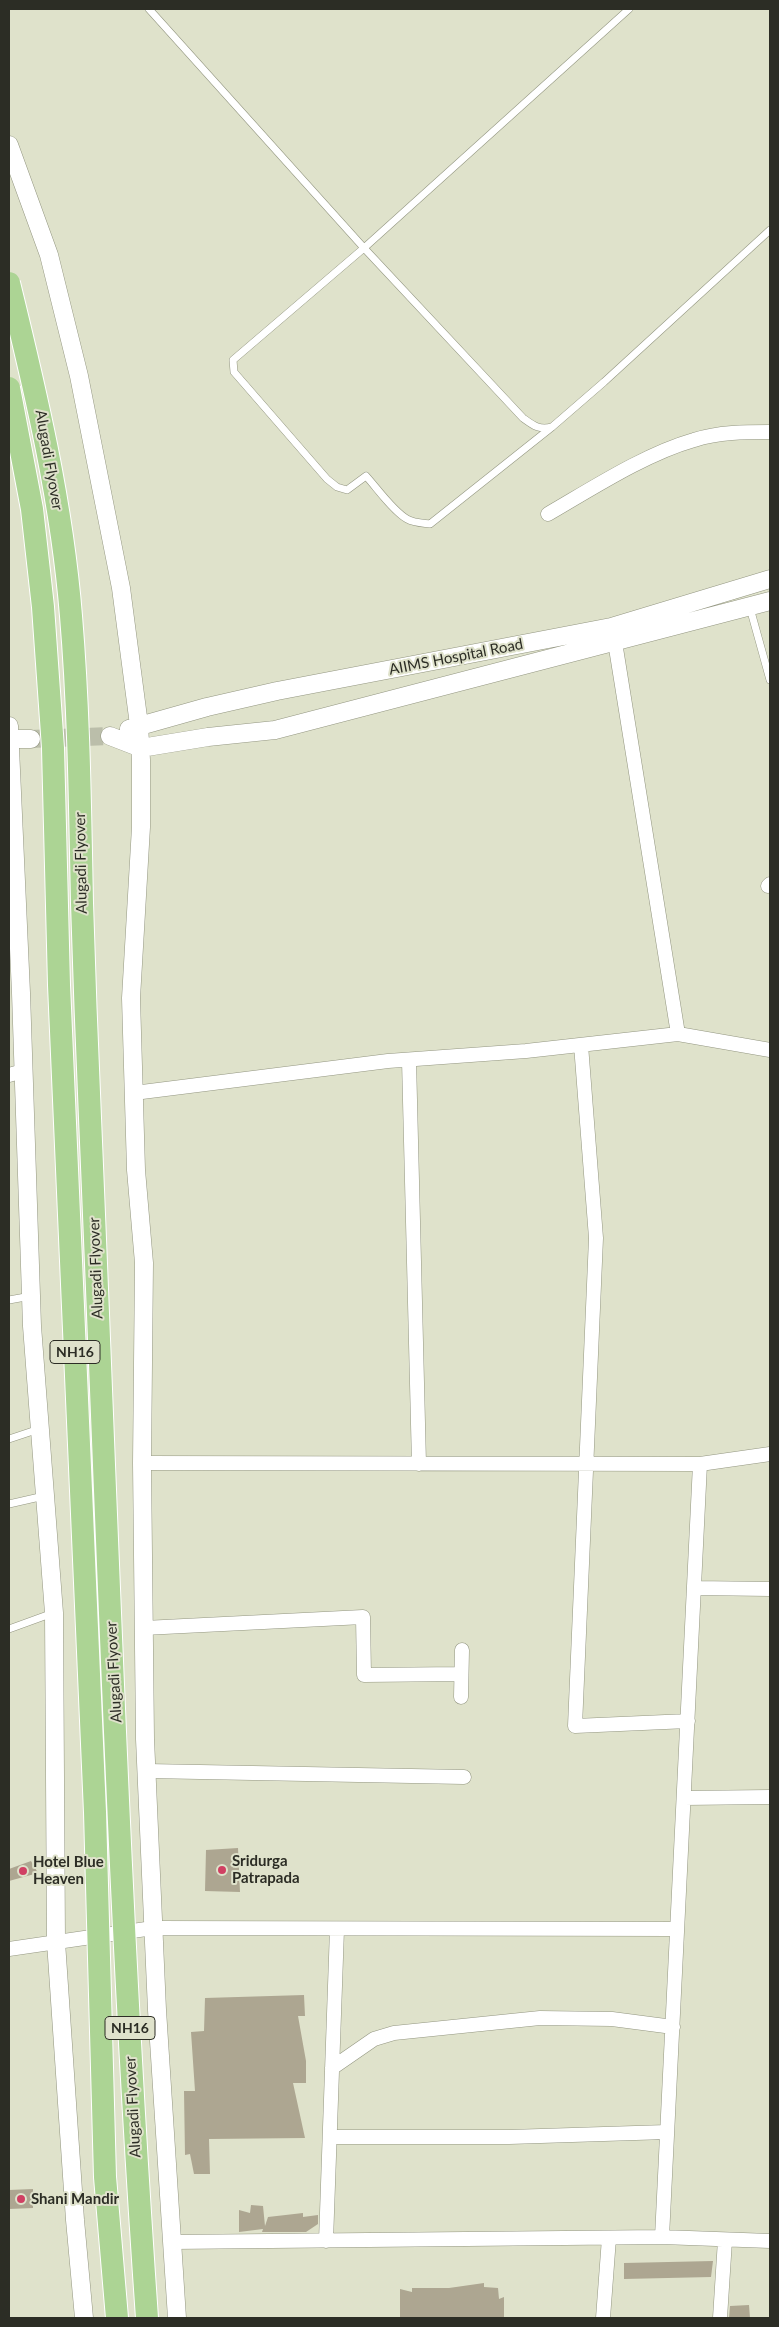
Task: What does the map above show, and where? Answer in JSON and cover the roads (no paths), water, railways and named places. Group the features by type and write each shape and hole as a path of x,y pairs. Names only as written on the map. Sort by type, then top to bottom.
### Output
{"highway":[{"name":"Alugadi Flyover","path":"9,283 38,403 58,508 71,614 79,759 84,989 119,1797 136,2170 147,2318"},
{"name":"Alugadi Flyover","path":"9,388 32,509 43,607 53,748 59,985 96,1812 105,2177 117,2318"}],"street":[{"path":"9,144 49,255 79,376 121,588 141,748 141,827 131,998 136,1170 144,1263 142,1463 147,1771 153,1928 177,2318"},
{"path":"548,514 619,474 676,446 696,439 735,432 770,432"},
{"name":"AIIMS Hospital Road","path":"758,604 275,730 208,737 141,748 110,736 207,707 277,691 611,626 770,579"},
{"path":"749,585 758,604"},
{"path":"615,642 678,1034"},
{"path":"9,726 16,1073 44,1496 54,1613 56,1942 74,2210 84,2318"},
{"path":"9,739 31,739"},
{"path":"134,1093 409,1060 526,1052 678,1034 770,1050"},
{"path":"581,1045 596,1238 575,1726 688,1721"},
{"path":"409,1060 419,1464"},
{"path":"142,1463 700,1464 770,1454"},
{"path":"662,2237 700,1464"},
{"path":"694,1588 770,1589"},
{"path":"144,1628 363,1617 364,1675 461,1674"},
{"path":"460,1697 462,1650"},
{"path":"147,1771 464,1777"},
{"path":"684,1798 770,1797"},
{"path":"9,1949 153,1928 677,1929"},
{"path":"326,2241 338,1929"},
{"path":"332,2068 374,2039 394,2032 540,2018 612,2019 673,2027"},
{"path":"330,2138 509,2138 667,2132"},
{"path":"172,2242 662,2237 770,2241"},
{"path":"603,2318 609,2238"},
{"path":"720,2318 725,2240"}],"lane":[{"path":"149,9 364,248 524,418 534,427 543,429 552,427"},
{"path":"629,9 364,248 233,360 234,372 327,479 337,487 347,490 366,476 406,518 430,524 552,427 770,230"},
{"path":"758,604 770,680"},
{"path":"9,1300 31,1296"},
{"path":"9,1439 40,1429"},
{"path":"9,1504 44,1496"},
{"path":"9,1629 54,1613"}],"tunnel":[{"path":"31,739 110,736"}],"place":[{"name":"Sridurga Patrapada","path":"222,1870"},
{"name":"Hotel Blue Heaven","path":"23,1871"},
{"name":"Shani Mandir","path":"21,2199"}]}
